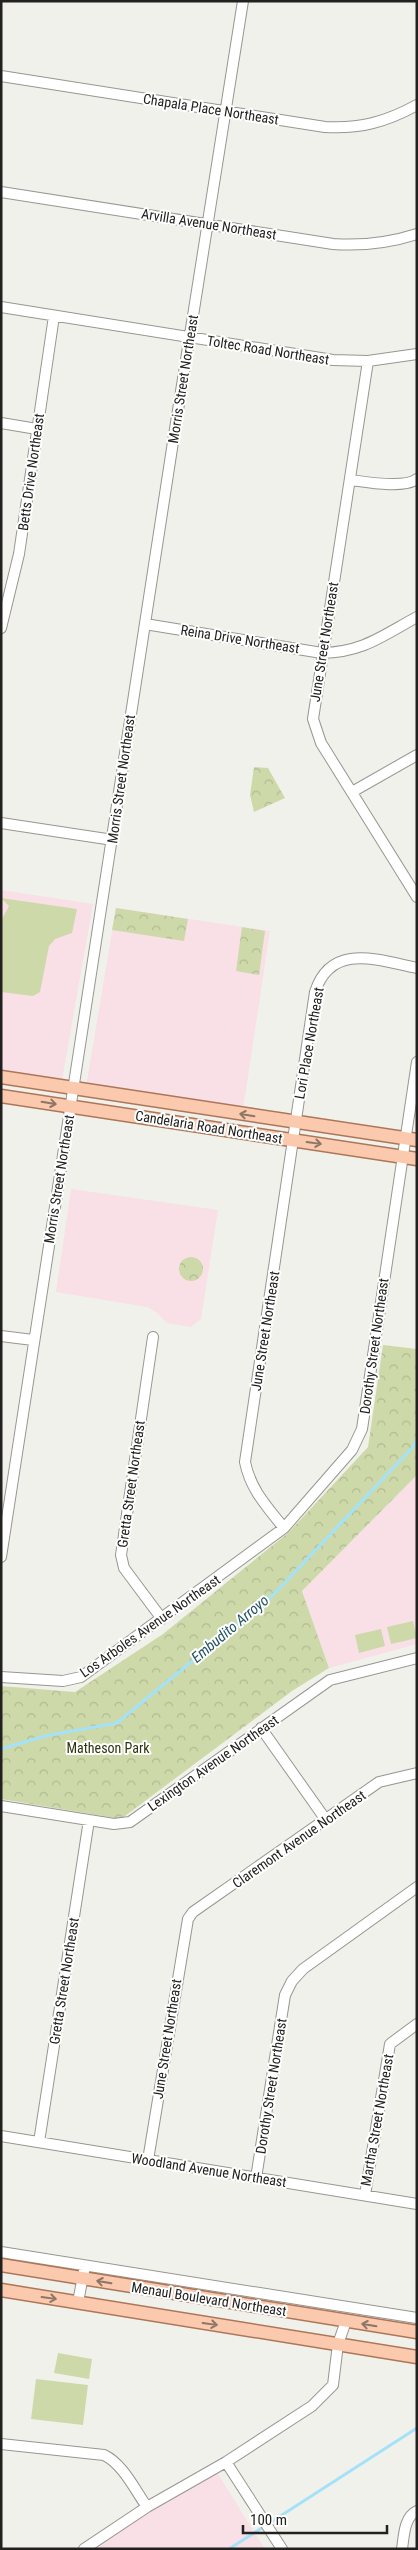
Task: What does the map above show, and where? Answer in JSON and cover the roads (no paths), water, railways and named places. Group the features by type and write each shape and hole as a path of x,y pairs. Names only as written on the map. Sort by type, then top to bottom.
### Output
{"main road":[{"name":"Candelaria Road Northeast","path":"1,1077 411,1139"},
{"name":"Candelaria Road Northeast","path":"1,1096 417,1159"},
{"name":"Menaul Boulevard Northeast","path":"1,2265 417,2332"},
{"name":"Menaul Boulevard Northeast","path":"1,2290 417,2357"}],"street":[{"name":"Morris Street Northeast","path":"1,1557 33,1340 71,1106 72,1088 113,840 243,1"},
{"name":"Chapala Place Northeast","path":"1,76 324,127 350,128 376,124 417,105"},
{"name":"Arvilla Avenue Northeast","path":"1,192 354,245 395,242 417,234"},
{"name":"Toltec Road Northeast","path":"1,307 306,356 368,360 417,354"},
{"name":"Betts Drive Northeast","path":"1,628 19,554 54,316"},
{"name":"June Street Northeast","path":"368,360 351,480 313,707 315,728 320,743 417,897"},
{"path":"1,423 37,429"},
{"path":"351,480 390,484 414,482 417,479"},
{"name":"Reina Drive Northeast","path":"145,624 322,652 344,652 362,648 417,617"},
{"path":"352,792 417,755"},
{"path":"1,823 113,840"},
{"name":"Lori Place Northeast","path":"295,1122 315,992 324,974 343,960 356,958 417,968"},
{"name":"Dorothy Street Northeast","path":"284,1528 352,1450 362,1428 402,1157 411,1139 417,1062"},
{"name":"June Street Northeast","path":"284,1528 255,1490 248,1476 245,1462 294,1140 295,1122"},
{"path":"1,1336 33,1340"},
{"name":"Gretta Street Northeast","path":"152,1337 121,1555 124,1568 162,1619"},
{"name":"Los Arboles Avenue Northeast","path":"1,1677 63,1681 81,1677 284,1528"},
{"name":"Lexington Avenue Northeast","path":"1,1806 89,1820 122,1824 130,1822 330,1680 417,1658"},
{"path":"261,1728 326,1820"},
{"name":"Claremont Avenue Northeast","path":"188,1919 193,1912 379,1782 417,1773"},
{"name":"Gretta Street Northeast","path":"39,2142 89,1820"},
{"name":"Dorothy Street Northeast","path":"256,2178 285,1995 292,1981 303,1969 417,1887"},
{"name":"June Street Northeast","path":"148,2160 188,1919"},
{"name":"Martha Street Northeast","path":"365,2195 390,2044 417,2024"},
{"name":"Woodland Avenue Northeast","path":"1,2136 417,2204"},
{"path":"1,2252 417,2318"},
{"path":"78,2302 85,2266"},
{"path":"84,2549 147,2507 226,2462 312,2406 333,2385 338,2344 346,2321"},
{"path":"1,2444 104,2455 113,2459 147,2507"},
{"path":"226,2462 282,2549"},
{"path":"402,2549 405,2526 411,2514 417,2511"}],"waterway":[{"name":"Embudito Arroyo","path":"1,1749 45,1736 117,1723 275,1593 412,1448 417,1440"},
{"path":"229,2549 417,2428"}],"park label":[{"name":"Matheson Park","path":"108,1748"}]}
